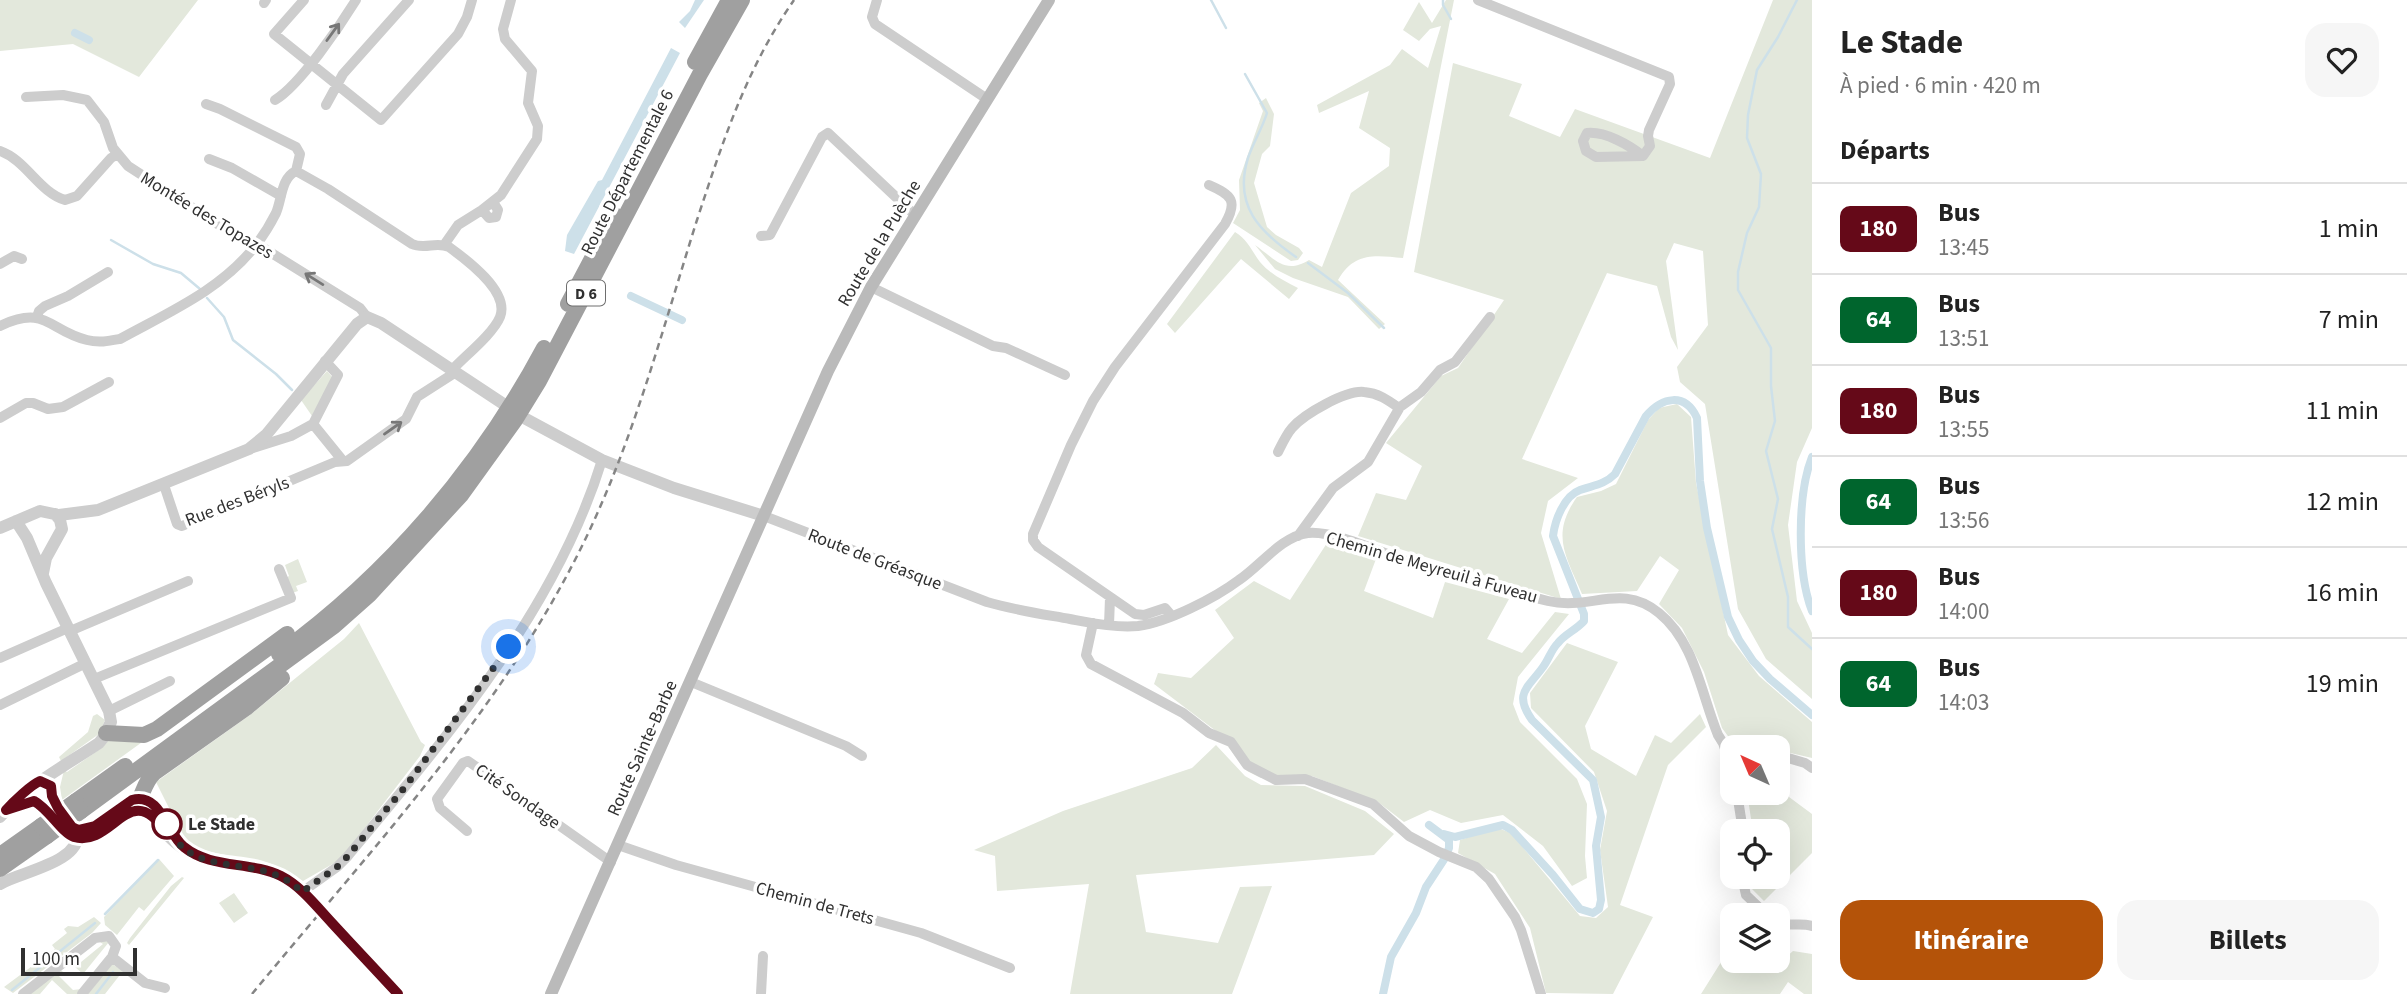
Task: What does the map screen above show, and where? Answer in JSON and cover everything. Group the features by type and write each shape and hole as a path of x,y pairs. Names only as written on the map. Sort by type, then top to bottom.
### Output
{"highway":[{"name":"Route Départementale 6","path":"399,558 475,459 536,363 729,0"},
{"name":"Route Départementale 6","path":"399,558 461,495 515,420 539,381 700,74 742,0"},
{"path":"112,724 134,736 144,736 157,729 343,594 399,558"},
{"path":"138,805 148,781 155,773 246,708 348,623 383,588 399,558"},
{"name":"D 6","path":"0,869 44,831 285,649 399,558"},
{"name":"D 6","path":"0,855 44,831"}],"main road":[{"name":"Route de la Puèche","path":"764,516 828,371 871,287 1049,0"},
{"name":"Route Sainte-Barbe","path":"551,994 764,516"}],"street":[{"path":"303,0 274,34 376,118 383,119 458,34 472,0"},
{"path":"275,100 310,64 356,0"},
{"path":"444,245 458,225 493,202 505,189 539,133 528,106 532,71 506,42 504,34 512,0"},
{"path":"877,0 872,18 875,24 987,99"},
{"path":"1478,0 1669,77 1670,84 1649,130 1650,146 1643,156 1596,158 1586,151 1583,141 1587,133 1594,132 1630,146 1643,156"},
{"path":"326,105 343,75 407,1"},
{"name":"Montée des Topazes","path":"26,97 63,95 87,100 104,122 113,148 128,166 247,243 257,244 360,308 368,317"},
{"path":"206,104 220,108 296,147 300,154 296,171"},
{"path":"761,236 770,235 822,137 828,133 915,215"},
{"path":"0,151 18,162 53,194 65,200 77,195 111,158 118,154"},
{"path":"209,159 230,166 281,196"},
{"path":"0,326 22,317 37,317 86,340 104,342 120,338 211,289 228,276 257,244 275,213 285,181 296,171"},
{"path":"296,171 412,244 421,247 444,245 495,288 501,299 500,317 495,326 454,371 417,397 406,419 347,461 339,462 313,424"},
{"path":"1171,615 1165,608 1137,615 1038,547 1033,540 1033,534 1093,401 1115,367 1231,214 1231,199 1228,195 1209,185"},
{"path":"0,264 14,256 22,259"},
{"path":"37,317 45,306 68,296 108,272"},
{"path":"871,287 993,345 1006,348 1065,375"},
{"path":"249,449 266,435 357,324 368,317 382,323 502,403"},
{"path":"1490,317 1455,362 1440,370 1421,392 1399,408 1368,462 1333,488 1297,536 1214,597 1143,625 1093,623 1086,655 1091,664 1183,713 1209,733 1231,742 1247,765 1276,780 1305,779 1373,804 1409,835 1476,867 1489,879 1515,917 1541,994"},
{"path":"0,528 40,511 77,514 98,510 249,449 291,436 313,424 338,375 326,361"},
{"path":"0,418 30,402 48,409 63,407 109,382"},
{"path":"1278,452 1288,433 1299,422 1348,393 1371,393 1399,408"},
{"path":"526,419 602,460 674,488 764,516"},
{"path":"302,892 347,857 405,787 495,668 541,598 569,547 602,460"},
{"name":"Rue des Béryls","path":"164,485 177,523 182,526 339,462"},
{"path":"55,514 62,529"},
{"path":"42,558 62,529 77,514"},
{"name":"Route de Gréasque","path":"764,516 987,603 1093,623"},
{"path":"16,521 42,558 43,573 94,678 112,724"},
{"name":"Chemin de Meyreuil à Fuveau","path":"1297,536 1311,532 1335,537 1416,565 1570,605 1623,596 1649,605 1671,624 1688,651 1713,725 1720,735"},
{"path":"94,678 291,598 279,569"},
{"path":"0,658 188,581"},
{"path":"1109,625 1110,598"},
{"path":"0,705 86,663"},
{"path":"45,800 36,783 99,743 112,724 170,681"},
{"path":"691,682 846,746 862,756"},
{"path":"1790,759 1812,768"},
{"name":"Cité Sondage","path":"467,831 440,808 437,799 463,763 468,761 611,862"},
{"path":"3,813 45,800 63,767"},
{"path":"0,884 45,867 66,855 73,832 97,833 138,805 152,814 166,833 181,846 199,857 270,871 290,881 398,994"},
{"name":"Chemin de Trets","path":"618,845 676,865 921,933 1010,968"},
{"path":"1745,889 1746,895 1754,903"},
{"path":"1790,924 1802,923 1812,926"},
{"path":"23,994 95,938 104,935 113,940 116,946 112,957 82,994"},
{"path":"761,994 763,956"},
{"path":"112,957 145,983 165,988"}],"shaded area":[{"path":"0,0 198,0 139,77 73,44 0,51"},
{"path":"695,0 704,0 685,28 679,22 690,11"},
{"path":"1446,0 1454,0 1403,258 1366,257 1351,264 1338,280 1385,324 1379,329 1348,297 1275,269 1255,245 1287,266 1309,260 1322,267 1351,193 1389,166 1390,148 1359,128 1369,91 1319,113 1317,105 1390,65 1402,49 1428,68 1441,26 1430,29 1419,41 1403,30 1419,2 1432,23"},
{"path":"1773,0 1812,0 1812,428 1797,462 1788,525 1797,601 1812,633 1812,699 1766,659 1738,609 1705,404 1680,382 1677,367 1708,325 1703,251 1674,243 1666,261 1678,350 1671,337 1657,286 1607,273 1522,459 1578,478 1548,501 1541,533 1561,599 1358,536 1376,493 1406,500 1422,466 1386,443 1441,376 1458,368 1504,300 1414,272 1453,63 1522,84 1509,116 1560,137 1575,109 1710,158"},
{"path":"671,48 680,53 574,254 565,251 567,235 598,181 602,180"},
{"path":"1266,98 1274,114 1270,146 1262,154 1254,183 1267,227 1299,248 1303,253 1298,260 1291,261 1233,223 1240,210 1239,180 1263,111 1259,103"},
{"path":"1235,232 1268,270 1298,288 1289,299 1241,259 1175,333 1167,324"},
{"path":"327,371 333,378 312,416 301,400"},
{"path":"1677,404 1691,417 1696,483 1728,635 1759,676 1812,722 1812,758 1790,753 1790,735 1727,735 1722,728 1704,672 1682,628 1659,604 1679,570 1660,556 1637,591 1582,594 1566,557 1562,534 1564,523 1577,497 1616,484 1648,420 1659,408"},
{"path":"1327,543 1376,559 1364,591 1433,618 1445,582 1509,599 1487,639 1522,653 1555,612 1569,614 1518,677 1513,704 1520,722 1577,779 1587,804 1587,878 1572,886 1543,846 1503,815 1461,823 1430,810 1404,822 1378,802 1312,776 1261,778 1247,771 1216,731 1154,684 1158,673 1191,678 1234,638 1215,610 1254,581 1290,600"},
{"path":"298,559 307,582 296,586 298,591 292,593 286,578 289,576 285,565"},
{"path":"359,623 425,745 420,756 344,855 303,881 269,863 203,850 184,838 156,782 250,715 344,639"},
{"path":"1567,643 1618,662 1585,726 1591,749 1636,776 1655,735 1671,743 1700,714 1706,727 1668,765 1620,905 1653,917 1613,994 1546,993 1530,928 1495,874 1458,853 1460,840 1498,828 1511,833 1580,916 1596,918 1608,907 1600,850 1607,811 1594,772 1531,708 1530,693"},
{"path":"97,714 105,720 99,734 61,761 59,757 88,732 93,716"},
{"path":"112,736 145,740 62,800 60,787 64,770 67,772 103,747"},
{"path":"1216,745 1245,776 1261,785 1305,786 1365,811 1394,834 1374,855 1136,875 1146,932 1218,943 1240,887 1272,886 1232,994 1070,994 1089,884 997,891 995,856 974,850 1063,811 1192,768"},
{"path":"1790,798 1812,814 1812,853 1790,875 1790,819 1751,819 1749,805 1790,805"},
{"path":"159,859 174,876 144,911 139,907 117,935 105,925 104,917"},
{"path":"184,878 129,945 127,943 130,938 171,886"},
{"path":"1752,889 1776,889 1764,901"},
{"path":"234,893 248,913 234,923 219,903"},
{"path":"94,917 101,923 92,933 13,993 4,987 55,949 52,945 67,933 64,929 68,926 78,927"},
{"path":"105,939 109,942 83,974 75,967 103,944 97,940"},
{"path":"1793,951 1812,954 1812,994 1804,994 1788,982 1780,994 1701,994 1720,964 1720,973 1790,973 1790,954"},
{"path":"112,964 123,971 105,994 88,994"},
{"path":"60,969 63,972 58,975 73,990 82,989 77,994 67,994 52,980 40,994 29,994"}],"waterway":[{"path":"1211,0 1226,28"},
{"path":"1443,0 1451,19"},
{"path":"1797,0 1757,70 1748,115 1747,138 1761,174 1759,207 1747,233 1738,272 1738,290 1771,348 1775,421 1766,451 1778,499 1772,529 1788,597 1788,627 1812,649"},
{"path":"75,33 89,40"},
{"path":"1245,74 1267,113 1248,158 1244,175 1247,204 1271,238 1296,257"},
{"path":"111,240 153,264 181,273 200,289"},
{"path":"1308,263 1348,293 1384,328"},
{"path":"631,296 682,320"},
{"path":"207,298 224,317 233,340 292,390"},
{"path":"1444,834 1455,837 1503,825 1512,830 1580,909 1593,913 1599,909 1601,900 1596,846 1601,817 1593,780 1532,720 1526,711 1523,697 1556,646 1584,621 1584,614 1553,536 1561,509 1574,493 1603,483 1615,474 1646,416 1666,401 1686,404 1697,418 1700,481 1707,528 1728,617 1753,661 1812,715"},
{"path":"1812,457 1801,512 1801,555 1812,611"},
{"path":"1383,994 1391,957 1449,848 1449,840 1429,825"},
{"path":"105,914 158,860"},
{"path":"12,990 95,923"},
{"path":"96,994 113,972"}],"railway":[{"path":"252,994 441,765 485,706 564,581 597,514 626,442 737,106 762,52 794,0"}],"bus line":[{"name":"180","path":"166,833 152,814 142,811 134,810 97,833 75,837 68,834 48,810 34,801 6,810 40,781 51,786 58,808 72,827 78,830 95,826 132,800 149,802 158,809 181,846 199,857 261,869 290,881 398,994"}],"place":[{"name":"Le Stade","path":"167,824"}],"route":[{"path":"167,824 181,846 199,857 270,871 290,881 302,892 347,857 405,787 509,647"}]}
